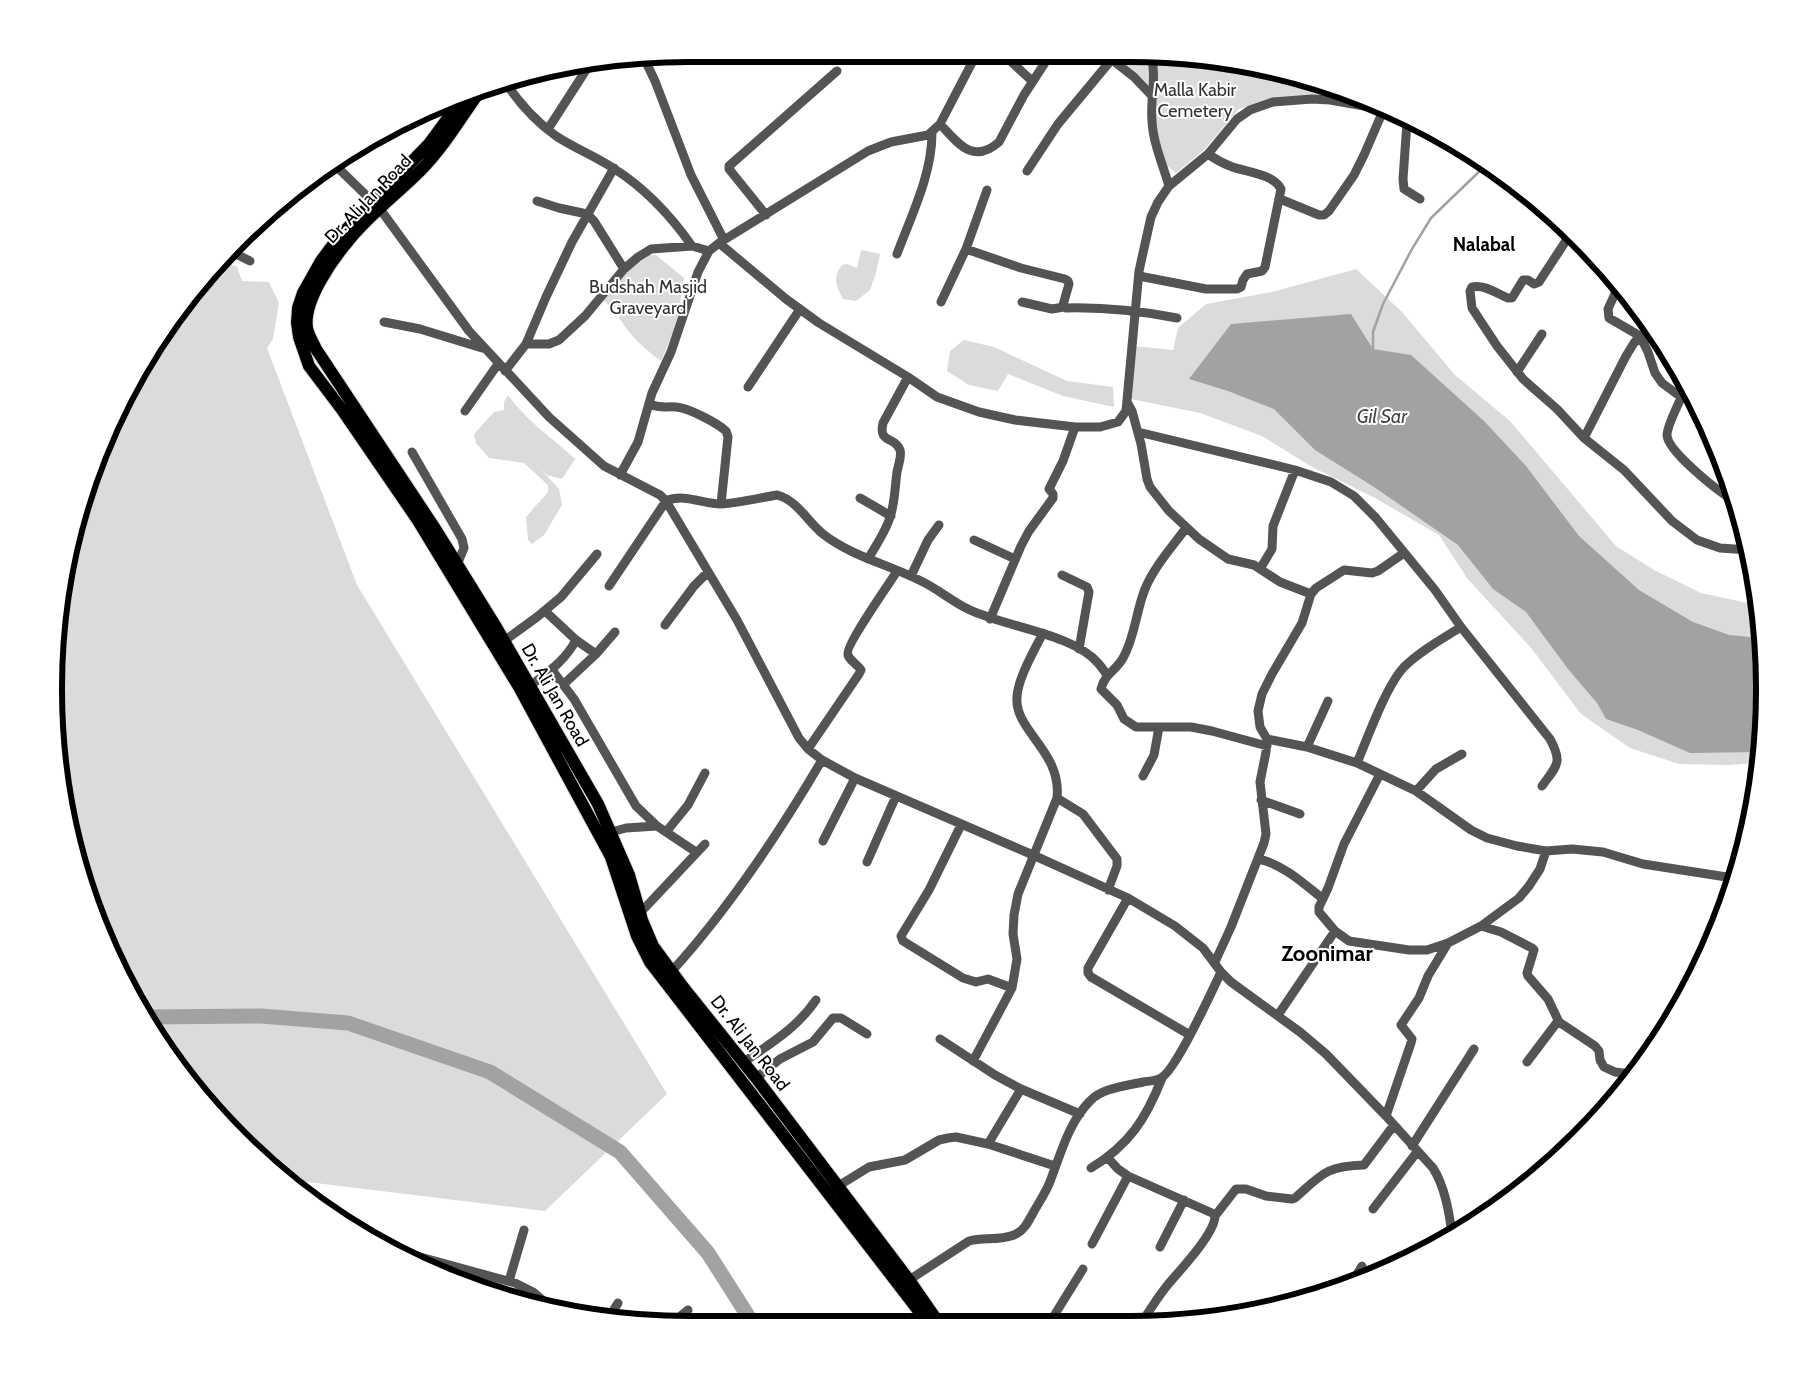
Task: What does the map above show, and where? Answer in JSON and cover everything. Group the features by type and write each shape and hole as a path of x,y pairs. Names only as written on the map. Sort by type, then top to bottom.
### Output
{"main road":[{"name":"Dr. Ali Jan Road","path":"472,102 439,149 421,170 338,238 321,261 303,293 298,308 298,337 309,366 343,411 417,519 520,687 611,857 637,936 650,962 909,1280 934,1316"},
{"name":"Dr. Ali Jan Road","path":"456,108 429,144 349,239 325,273 313,296 308,313 307,328 316,349 458,565 598,804 629,875 640,913 653,946 756,1078 923,1316"}],"street":[{"path":"620,475 638,442 652,392 676,339 698,272 709,251 868,151 891,142 928,136 940,124 972,62"},
{"path":"1012,62 1032,81"},
{"path":"940,124 966,149 981,152 993,148 999,142 1032,81 1045,62"},
{"path":"1027,171 1058,124 1105,62"},
{"path":"1115,62 1134,77 1152,97"},
{"path":"1152,63 1154,76 1152,121 1154,136 1169,186"},
{"path":"647,64 691,175 722,242 800,309 851,344 908,377 937,397 979,412 1015,420 1074,426 1100,427 1118,422 1126,411 1134,310 1139,276 1151,218 1158,202 1169,186 1208,154 1238,119 1250,110 1272,102 1312,99 1355,104"},
{"path":"766,215 729,169 729,166 836,71"},
{"path":"548,129 585,72"},
{"path":"510,89 516,98 548,129 573,146 614,168 663,208 692,246"},
{"path":"1280,198 1319,214 1324,215 1329,211 1354,175 1382,116"},
{"path":"1407,127 1404,189 1420,199"},
{"path":"897,254 924,180 932,147 932,133"},
{"path":"1139,276 1206,290 1237,289 1242,287 1243,280 1247,274 1262,271 1265,267 1281,189 1274,182 1257,173 1232,167 1208,154"},
{"path":"465,411 502,368 526,344 546,297 587,214 614,168"},
{"path":"339,169 376,205 484,349 549,417 604,466 660,495 666,501 760,662 799,738 808,749 822,760 855,778 1128,898 1194,939 1231,982 1278,1015 1326,1054 1433,1168 1439,1177 1451,1227"},
{"path":"941,302 966,249 987,190"},
{"path":"537,201 587,214 594,221 624,269"},
{"path":"1566,240 1536,284 1524,280 1514,296 1508,298 1476,286 1472,287 1470,301 1475,315 1517,372 1557,409 1584,438 1624,470 1672,521 1697,540 1720,548 1740,549"},
{"path":"526,344 549,344 559,340 585,316 624,269 638,257 651,250 692,246 709,251"},
{"path":"966,249 1021,268 1065,279 1069,284 1064,307"},
{"path":"237,255 250,261"},
{"path":"1615,293 1608,309 1609,318 1640,336 1655,373 1662,383 1682,397 1667,432 1668,442 1689,466 1725,495"},
{"path":"1022,302 1052,309 1097,307 1134,310 1178,318"},
{"path":"748,387 800,309"},
{"path":"384,322 428,331 484,349"},
{"path":"1517,372 1542,334"},
{"path":"1584,438 1626,356 1640,336"},
{"path":"868,559 891,516 895,500 900,450 881,432 883,424 908,377"},
{"path":"1127,402 1142,444 1144,470 1150,487 1169,511 1186,528 1228,559 1260,569 1280,582 1311,594"},
{"path":"649,404 659,408 678,407 726,431 728,437 721,504"},
{"path":"990,619 1015,559 1029,532 1053,498 1054,494 1049,489 1063,461 1074,426"},
{"path":"1138,432 1295,470 1331,482 1354,496 1376,518 1435,590 1461,627 1550,739 1558,756 1558,762 1542,786"},
{"path":"412,452 462,539 464,548 458,565"},
{"path":"1260,569 1272,549 1273,526 1295,470"},
{"path":"609,586 666,501 681,498 721,504 777,496 784,497 829,538 868,559 911,576 958,604 990,619 1042,633 1079,649 1097,662 1107,675"},
{"path":"860,498 891,516"},
{"path":"911,576 928,540 939,525"},
{"path":"1186,528 1158,566 1145,588 1127,650 1117,666 1107,675 1101,689 1117,706 1124,720 1136,727 1177,726 1212,730 1267,742 1307,747 1356,763 1380,774 1416,791 1471,830 1517,846 1546,851 1603,852 1644,864 1727,877"},
{"path":"974,540 1015,559"},
{"path":"1215,962 1259,859 1266,834 1260,782 1267,742 1258,719 1262,694 1302,624 1311,594 1316,588 1344,570 1372,573 1378,571 1404,553"},
{"path":"504,641 545,611 572,586 597,554"},
{"path":"808,749 859,674 861,670 848,656 847,650 897,571"},
{"path":"664,625 694,586 708,572"},
{"path":"1062,575 1087,587 1089,592 1079,649"},
{"path":"545,611 576,640 596,654"},
{"path":"1356,763 1387,695 1403,668 1411,660 1461,627"},
{"path":"564,684 596,654 615,632"},
{"path":"973,1060 1012,988 1017,960 1014,915 1018,894 1057,798 1058,787 1054,768 1048,756 1024,722 1018,709 1017,699 1018,688 1042,633"},
{"path":"530,686 552,670 571,650 576,640"},
{"path":"552,670 564,684 632,800 657,826 696,852"},
{"path":"1307,747 1328,701"},
{"path":"1143,776 1154,755 1159,727"},
{"path":"1416,791 1436,769 1462,754"},
{"path":"672,971 708,930 740,889 782,826 822,760"},
{"path":"666,832 688,805 705,773"},
{"path":"1380,774 1344,844 1319,908 1319,912 1335,932 1349,941 1357,944 1409,950 1427,950 1448,943 1481,926 1507,907 1529,886 1540,869 1546,851"},
{"path":"823,841 855,778"},
{"path":"867,862 896,796"},
{"path":"1057,798 1083,814 1117,859 1117,866 1108,890"},
{"path":"1261,800 1300,814"},
{"path":"961,825 929,890 901,939 963,978 976,982 988,979 1012,988"},
{"path":"611,832 626,828 657,826"},
{"path":"640,913 705,844"},
{"path":"1259,859 1268,861 1288,871 1323,899"},
{"path":"1128,898 1088,968 1088,973 1091,977 1190,1035"},
{"path":"1481,926 1501,932 1534,950 1527,973 1528,976 1548,999 1558,1021 1565,1028 1595,1046 1599,1051 1600,1060 1604,1067 1615,1072 1624,1073"},
{"path":"1278,1015 1335,932"},
{"path":"1386,1116 1412,1039 1401,1024 1419,998 1428,976 1448,943"},
{"path":"1091,1168 1108,1158 1130,1138 1162,1078 1172,1066 1190,1035 1221,972"},
{"path":"744,1062 787,1032 806,1014 816,1000"},
{"path":"756,1078 780,1059 813,1042 833,1018 841,1018 867,1034"},
{"path":"1527,1062 1558,1021"},
{"path":"940,1039 1020,1089 1080,1114"},
{"path":"1373,1209 1415,1149 1474,1049"},
{"path":"909,1280 969,1241 1004,1238 1020,1232 1026,1226 1051,1181 1066,1139 1089,1102 1101,1093 1162,1078"},
{"path":"988,1144 1020,1089"},
{"path":"1147,1315 1166,1286 1185,1265 1203,1240 1214,1223 1215,1216 1236,1189 1246,1189 1266,1196 1296,1198 1324,1173 1353,1165 1364,1165 1394,1125"},
{"path":"834,1189 869,1167 905,1160 940,1140 956,1137 988,1144 1055,1166"},
{"path":"1108,1158 1128,1176 1212,1212 1215,1216"},
{"path":"1092,1244 1128,1176"},
{"path":"1160,1247 1184,1200"},
{"path":"508,1281 524,1230"},
{"path":"432,1260 508,1281 533,1292 538,1297"},
{"path":"1358,1272 1362,1266"},
{"path":"1054,1316 1083,1269"},
{"path":"613,1311 618,1303"},
{"path":"681,1316 688,1310"}],"green space":[{"path":"1120,62 1148,63 1150,73 1148,88"},
{"name":"Malla Kabir Cemetery","path":"1152,63 1212,68 1252,75 1292,84 1330,96 1262,102 1239,109 1204,150 1176,173 1165,164 1155,131"},
{"path":"861,250 880,254 870,290 856,301 843,299 836,282 837,274 842,265 847,264 857,268"},
{"name":"Budshah Masjid Graveyard","path":"647,255 656,255 684,278 677,324 661,361 638,341 623,324 619,318 620,316 603,300 626,272"},
{"path":"229,264 237,267 242,281 269,282 279,303 273,339 267,348 357,585 667,1094 545,1211 302,1181 246,1132 218,1102 168,1037 146,1002 127,966 110,929 96,890 84,851 75,811 68,771 64,730 62,689 64,648 68,607 75,567 84,527 96,488 110,449 127,412 146,376 168,341 192,308"},
{"name":"Gil Sar","path":"1356,269 1402,312 1455,375 1510,421 1616,546 1654,570 1701,593 1750,604 1755,648 1756,689 1752,763 1679,764 1630,748 1581,714 1532,649 1467,578 1439,535 1375,498 1312,467 1262,436 1200,413 1131,399 1133,346 1173,350 1178,328 1206,304 1272,292"},
{"path":"964,340 994,347 1067,381 1113,387 1114,407 1063,396 1008,374 998,391 969,385 947,371 950,351"},
{"path":"508,395 531,421 575,459 562,479 547,475 538,466 559,489 562,505 544,535 532,544 528,540 526,517 548,492 548,485 524,463 489,458 476,443 474,434 494,412 504,410 504,402"}],"water":[{"name":"Gil Sar","path":"1351,314 1373,349 1411,355 1484,421 1526,466 1579,536 1639,590 1693,622 1729,635 1754,637 1756,689 1753,752 1690,753 1638,730 1606,719 1597,703 1568,669 1526,612 1493,589 1458,545 1374,487 1315,450 1274,409 1228,391 1189,379 1231,324"}],"waterway":[{"path":"1373,349 1373,332 1383,304 1412,249 1431,218 1481,170"},
{"path":"155,1017 261,1016 348,1023 490,1072 620,1152 708,1253 748,1316"}],"district":[{"name":"Nalabal","path":"1484,244"},
{"name":"Zoonimar","path":"1327,953"}]}
